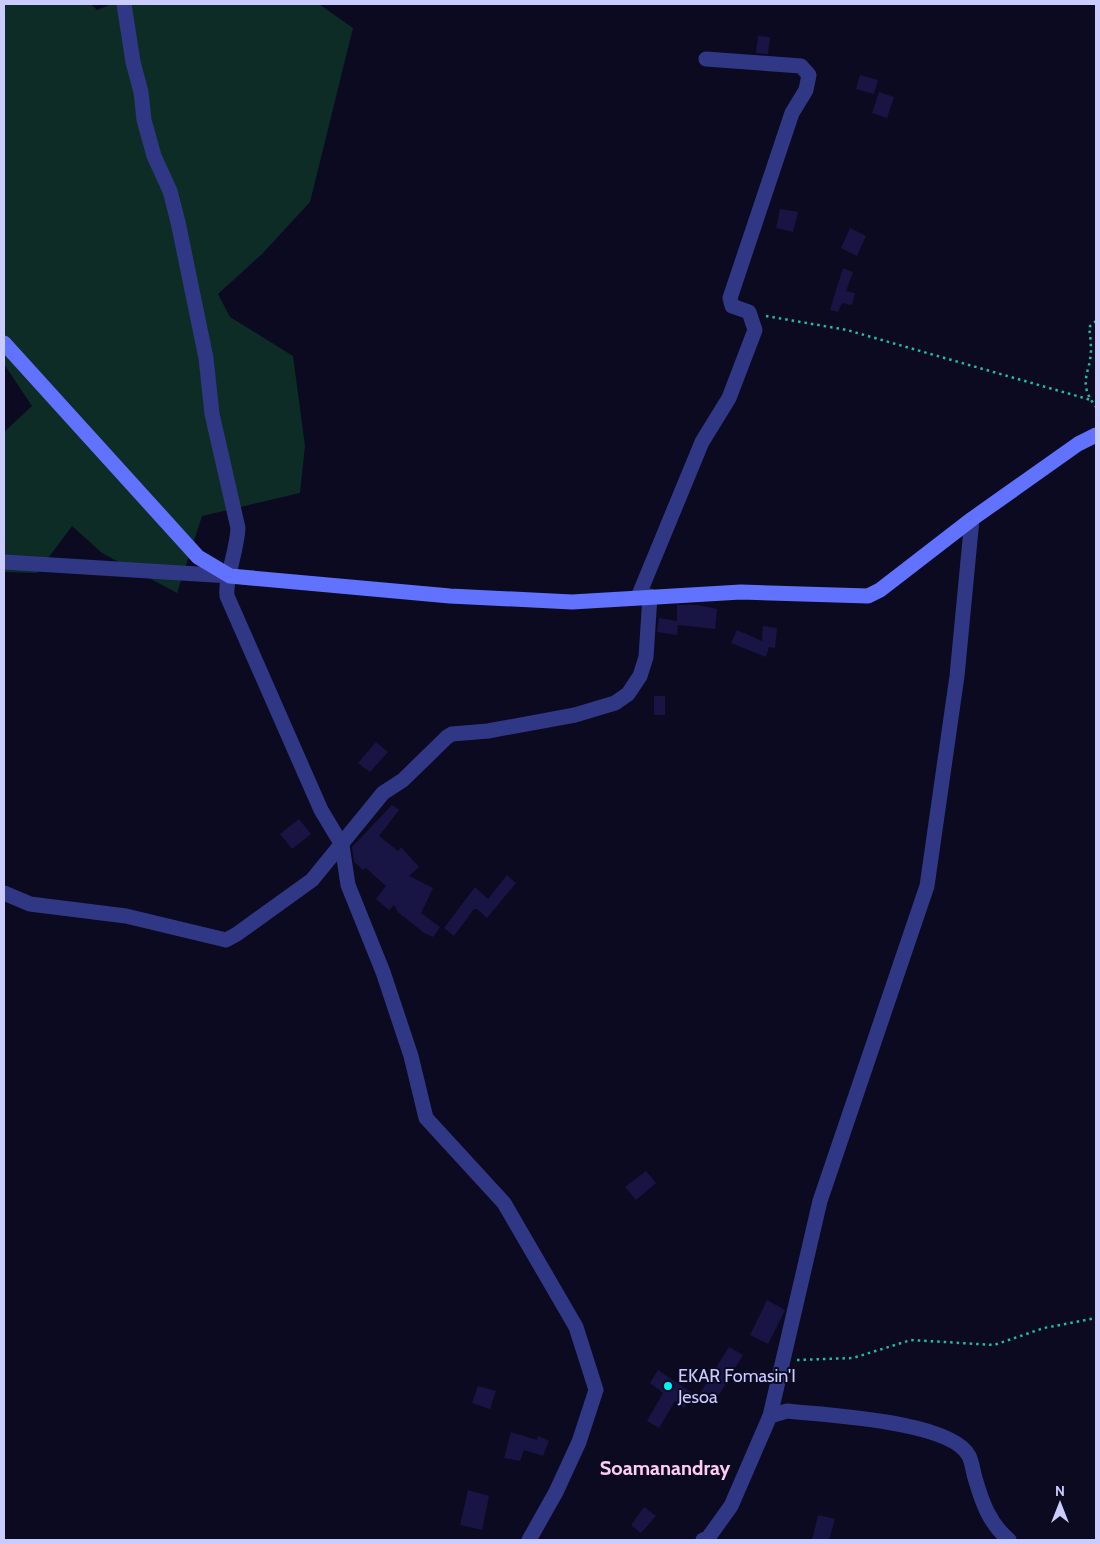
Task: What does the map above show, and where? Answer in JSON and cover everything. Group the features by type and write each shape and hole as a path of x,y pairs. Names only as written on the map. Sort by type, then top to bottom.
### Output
{"street":[{"path":"124,4 133,62 141,92 144,120 154,156 170,191 178,222 206,358 212,414 238,528 238,543 226,587 226,596 321,810 342,845 348,884 383,972 411,1056 426,1118 504,1203 576,1327 596,1390 579,1442 556,1492 529,1540"},
{"path":"4,892 30,904 126,916 226,940 312,880 383,793 403,780 452,734 488,731 575,715 615,703 628,694 640,676 646,657 644,596 702,442 732,390 755,330 749,312 732,306 730,298 792,114 806,90 809,75 801,66 706,59"},
{"path":"4,343 198,557 230,576"},
{"path":"4,562 230,576 468,597 572,602 644,596 741,592 868,596 880,590 972,519 1078,444 1096,435"},
{"path":"703,1540 708,1538 731,1506 770,1416 820,1201 927,886 957,676 972,519"},
{"path":"770,1416 788,1411 900,1424 933,1432 957,1442 969,1455 984,1509 997,1530 1009,1540"}],"path":[{"path":"749,312 847,330 1091,400"},
{"path":"1096,321 1089,327 1091,352 1084,377 1091,400 1096,407"},
{"path":"782,1359 810,1361 853,1358 911,1340 994,1345 1044,1328 1096,1318"}],"green space":[{"path":"4,4 91,4 97,10 112,4 319,4 353,28 310,202 262,254 218,294 230,317 293,356 305,446 300,493 202,516 177,593 102,553 72,526 37,573 4,572 4,432 32,406 4,364"}],"building":[{"path":"758,36 770,37 768,54 756,53"},
{"path":"860,75 878,80 874,94 856,89"},
{"path":"879,92 894,97 887,118 872,113"},
{"path":"780,209 798,212 793,232 776,228"},
{"path":"850,228 866,236 857,256 841,248"},
{"path":"843,268 853,272 846,291 855,293 852,305 842,303 838,312 830,310"},
{"path":"677,605 698,605 717,609 715,629 678,625 677,635 657,632 659,618 677,621"},
{"path":"763,626 777,628 775,648 769,647 766,657 731,643 737,630 762,641"},
{"path":"654,696 665,696 665,715 654,715"},
{"path":"376,742 388,752 370,772 358,763"},
{"path":"392,805 399,810 379,836 398,851 401,847 419,867 409,876 433,888 421,913 440,927 433,937 424,933 398,912 394,905 389,910 376,899 386,886 366,868 363,870 354,862 352,847"},
{"path":"299,819 311,834 292,849 280,834"},
{"path":"507,875 516,883 487,918 477,909 474,909 454,936 444,928 475,887 488,899"},
{"path":"646,1171 656,1183 636,1200 625,1187"},
{"path":"767,1300 785,1310 768,1344 750,1335"},
{"path":"729,1347 743,1355 714,1403 699,1395"},
{"path":"658,1370 692,1393 684,1408 675,1401 659,1428 647,1421 663,1393 650,1383"},
{"path":"478,1386 496,1391 490,1409 472,1403"},
{"path":"511,1432 537,1440 538,1436 549,1441 543,1456 524,1450 520,1461 504,1458"},
{"path":"468,1490 489,1496 482,1530 460,1525"},
{"path":"644,1507 656,1516 641,1533 631,1525"},
{"path":"818,1515 835,1519 829,1540 812,1540"}],"place":[{"name":"EKAR Fomasin'I Jesoa","path":"668,1386"}],"district":[{"name":"Soamanandray","path":"665,1468"}]}
